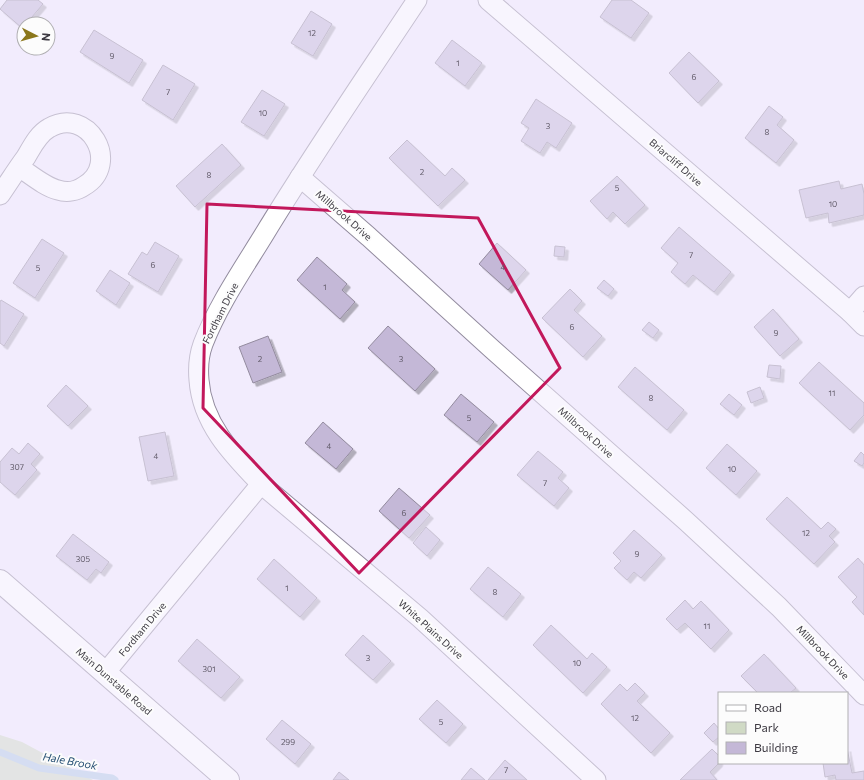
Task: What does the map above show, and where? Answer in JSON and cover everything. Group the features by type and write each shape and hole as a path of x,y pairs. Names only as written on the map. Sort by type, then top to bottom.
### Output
{"main road":[{"name":"Main Dunstable Road","path":"0,581 228,780"}],"street":[{"name":"Fordham Drive","path":"105,674 262,484 240,462 219,437 208,416 201,396 199,380 199,363 203,346 220,310 300,177 417,0"},
{"name":"Briarcliff Drive","path":"488,0 850,312 864,326"},
{"path":"0,194 19,167"},
{"name":"Millbrook Drive","path":"300,177 686,521 779,607 864,695"},
{"path":"850,312 864,296"},
{"name":"White Plains Drive","path":"262,484 420,618 596,780"}],"highlighted area":[{"path":"207,204 478,218 560,368 359,573 203,408"}],"green space":[{"path":"0,735 22,742 93,780 0,780"}],"building":[{"path":"7,0 38,0 43,4 33,16 16,16 16,23 0,9"},
{"path":"612,0 631,0 649,13 631,38 600,17"},
{"path":"311,11 332,24 313,56 291,43"},
{"path":"94,30 143,60 129,83 80,52"},
{"path":"452,40 482,63 465,86 435,63"},
{"path":"689,52 719,81 698,103 669,73"},
{"path":"163,65 195,84 173,120 142,100"},
{"path":"262,90 285,104 264,136 241,122"},
{"path":"536,99 572,123 556,148 547,142 540,153 521,141 529,128 521,123"},
{"path":"769,106 783,117 777,125 794,140 776,163 745,138"},
{"path":"407,140 445,176 452,168 465,180 438,206 389,158"},
{"path":"222,144 241,165 195,207 176,186"},
{"path":"617,176 645,205 625,224 613,212 607,219 590,201"},
{"path":"839,181 841,189 862,184 864,194 864,215 829,223 828,213 806,218 799,190"},
{"path":"679,227 731,272 714,292 693,275 685,284 671,272 678,263 661,248"},
{"path":"42,239 64,253 35,298 13,283"},
{"path":"155,242 179,256 158,292 128,274 142,252 147,255"},
{"path":"497,243 526,270 508,290 479,264"},
{"path":"555,246 565,247 564,257 554,256"},
{"path":"317,257 347,284 342,290 355,302 340,319 297,280"},
{"path":"110,270 130,283 116,305 96,291"},
{"path":"604,280 614,289 608,296 597,288"},
{"path":"570,289 582,301 574,310 602,336 583,357 542,318"},
{"path":"1,300 24,314 4,346 0,343"},
{"path":"773,309 799,339 780,356 754,327"},
{"path":"649,322 659,330 653,338 642,330"},
{"path":"388,326 435,369 415,391 368,348"},
{"path":"268,336 282,372 253,383 239,347"},
{"path":"819,362 864,403 864,415 850,430 799,383"},
{"path":"769,365 781,366 780,379 767,377"},
{"path":"635,367 684,410 667,430 618,387"},
{"path":"66,385 88,406 68,426 47,406"},
{"path":"760,387 764,398 751,403 747,392"},
{"path":"461,394 494,422 477,442 444,415"},
{"path":"729,394 742,405 734,415 720,404"},
{"path":"323,422 353,449 336,469 305,443"},
{"path":"165,432 174,476 148,481 139,437"},
{"path":"28,443 40,454 31,464 37,470 15,495 0,482 0,462 12,448 19,454"},
{"path":"727,444 757,471 736,495 706,468"},
{"path":"538,451 563,472 558,478 569,488 554,506 517,475"},
{"path":"861,452 864,455 864,463 862,466 854,461"},
{"path":"399,488 430,515 409,538 379,511"},
{"path":"787,497 821,529 828,522 836,529 829,536 835,542 814,564 766,519"},
{"path":"426,527 440,540 427,556 413,543"},
{"path":"634,530 662,555 641,578 634,572 627,580 614,568 621,561 613,553"},
{"path":"73,534 109,562 101,573 96,569 87,580 56,556"},
{"path":"858,558 864,565 864,615 852,602 857,597 838,577"},
{"path":"274,559 317,598 300,617 257,579"},
{"path":"488,567 521,594 503,617 470,589"},
{"path":"685,600 693,609 701,601 729,630 711,649 685,623 677,630 666,619"},
{"path":"551,625 587,659 592,653 607,667 583,693 533,645"},
{"path":"363,635 391,661 373,680 345,655"},
{"path":"197,639 240,677 221,698 178,661"},
{"path":"764,654 796,688 791,692 757,692 741,676"},
{"path":"635,683 645,693 637,701 670,733 651,753 601,704 620,684 627,691"},
{"path":"437,700 463,724 446,743 419,719"},
{"path":"282,720 311,744 295,764 266,739"},
{"path":"714,723 718,728 718,738 713,742 704,733"},
{"path":"712,749 718,755 718,764 710,772 717,780 680,780"},
{"path":"848,753 852,773 864,771 864,780 836,780 835,775 825,777 823,764 848,764"},
{"path":"505,760 527,780 488,780"},
{"path":"471,768 485,780 461,780"},
{"path":"339,772 349,780 333,780"}],"waterway":[{"name":"Hale Brook","path":"0,752 39,768 112,778 115,780"}]}
